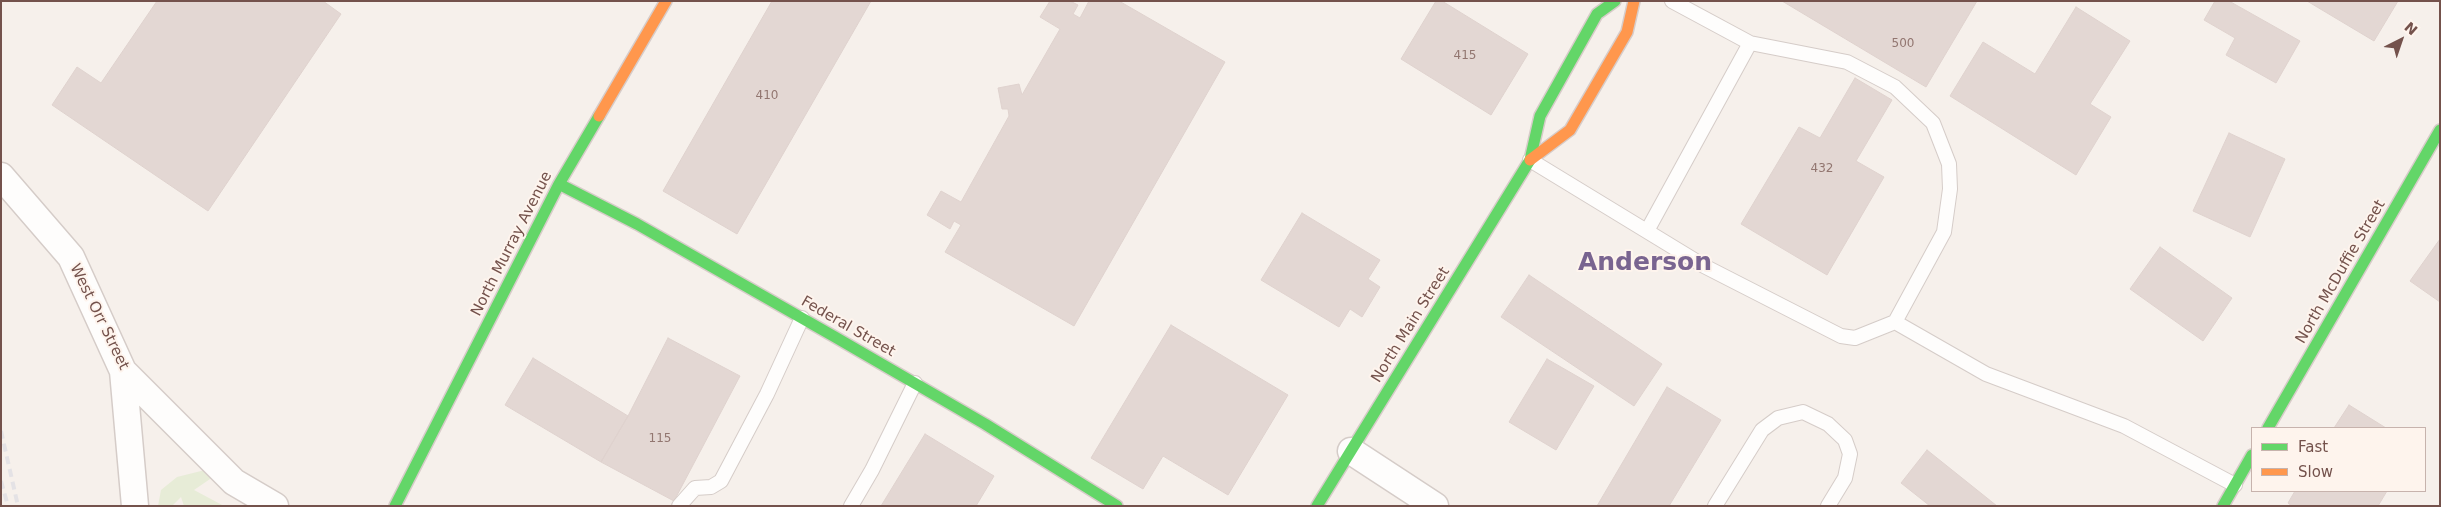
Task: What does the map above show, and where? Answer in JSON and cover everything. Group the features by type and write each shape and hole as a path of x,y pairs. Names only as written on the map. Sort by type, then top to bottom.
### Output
{"main road":[{"name":"North Murray Avenue","path":"395,506 559,184 666,1"},
{"name":"North Main Street","path":"1317,506 1530,160 1540,116 1597,14 1615,1"},
{"name":"North Main Street","path":"1530,160 1570,130 1627,32 1634,1"},
{"name":"North McDuffie Street","path":"2269,427 2440,130"},
{"name":"Federal Street","path":"559,184 638,224 915,383 1117,506"},
{"path":"2223,506 2251,457"}],"street":[{"name":"West Orr Street","path":"1,176 71,257 123,371 234,482 275,506"},
{"path":"123,371 135,506"},
{"path":"1351,451 1435,506"}],"lane":[{"path":"1530,160 1704,266 1841,336 1855,338 1895,322 1944,232 1950,189 1949,164 1933,123 1896,87 1847,62 1750,43 1672,1"},
{"path":"1647,231 1750,43"},
{"path":"679,506 695,488 711,487 721,481 767,394 802,318"},
{"path":"1895,322 1986,374 2124,426 2235,485"},
{"path":"851,506 872,470 915,383"},
{"path":"1715,506 1762,430 1778,418 1803,412 1828,424 1845,440 1850,454 1845,478 1828,506"}],"green space":[{"path":"205,470 213,477 194,490 224,506 184,506 181,497 172,506 158,506 161,490 177,477"}],"building":[{"path":"157,1 323,1 341,14 208,211 52,105 77,67 101,83"},
{"path":"772,1 871,1 737,234 663,191"},
{"path":"1050,1 1070,1 1078,5 1073,14 1080,18 1089,1 1119,1 1225,62 1074,326 945,252 961,225 954,221 950,229 927,215 941,191 961,202 1009,116 1008,109 1002,109 998,88 1019,84 1022,95 1060,29 1040,17"},
{"path":"1436,1 1442,1 1528,54 1491,115 1401,59"},
{"path":"1782,1 1977,1 1926,87"},
{"path":"2215,1 2229,1 2300,41 2276,83 2226,55 2235,38 2204,20"},
{"path":"2307,1 2398,1 2374,41"},
{"path":"2076,7 2130,41 2090,104 2111,117 2076,175 1950,96 1983,42 2035,74"},
{"path":"1855,78 1892,100 1856,161 1884,177 1827,275 1741,224 1799,127 1820,138"},
{"path":"2229,133 2285,159 2250,237 2193,211"},
{"path":"1302,213 1380,260 1368,279 1380,287 1362,317 1350,309 1339,327 1261,280"},
{"path":"2440,239 2440,302 2410,281"},
{"path":"2160,247 2232,298 2203,341 2130,289"},
{"path":"1529,275 1662,364 1634,406 1501,317"},
{"path":"1171,325 1288,395 1228,495 1163,456 1143,489 1091,458"},
{"path":"668,338 740,376 674,501 601,462 628,416"},
{"path":"533,358 628,416 601,462 505,405"},
{"path":"1547,359 1594,386 1556,450 1509,422"},
{"path":"1667,387 1721,420 1669,506 1597,506"},
{"path":"2349,405 2384,427 2335,427"},
{"path":"925,434 994,476 976,506 881,506"},
{"path":"1927,450 1997,506 1930,506 1901,483"},
{"path":"2294,492 2386,492 2378,506 2292,506 2288,503"}],"railway":[{"path":"1,431 18,506"},
{"path":"1,481 8,506"}],"traffic: fast":[{"path":"1317,506 1530,160 1540,116 1597,14 1615,1"},
{"path":"395,506 559,184 599,116"},
{"path":"2269,427 2440,130"},
{"path":"559,184 637,224 835,337 985,424 1117,506"},
{"path":"2223,506 2251,457"}],"traffic: slow":[{"path":"599,116 666,1"},
{"path":"1530,160 1570,130 1627,32 1634,1"}],"district":[{"name":"Anderson","path":"1645,263"}]}
